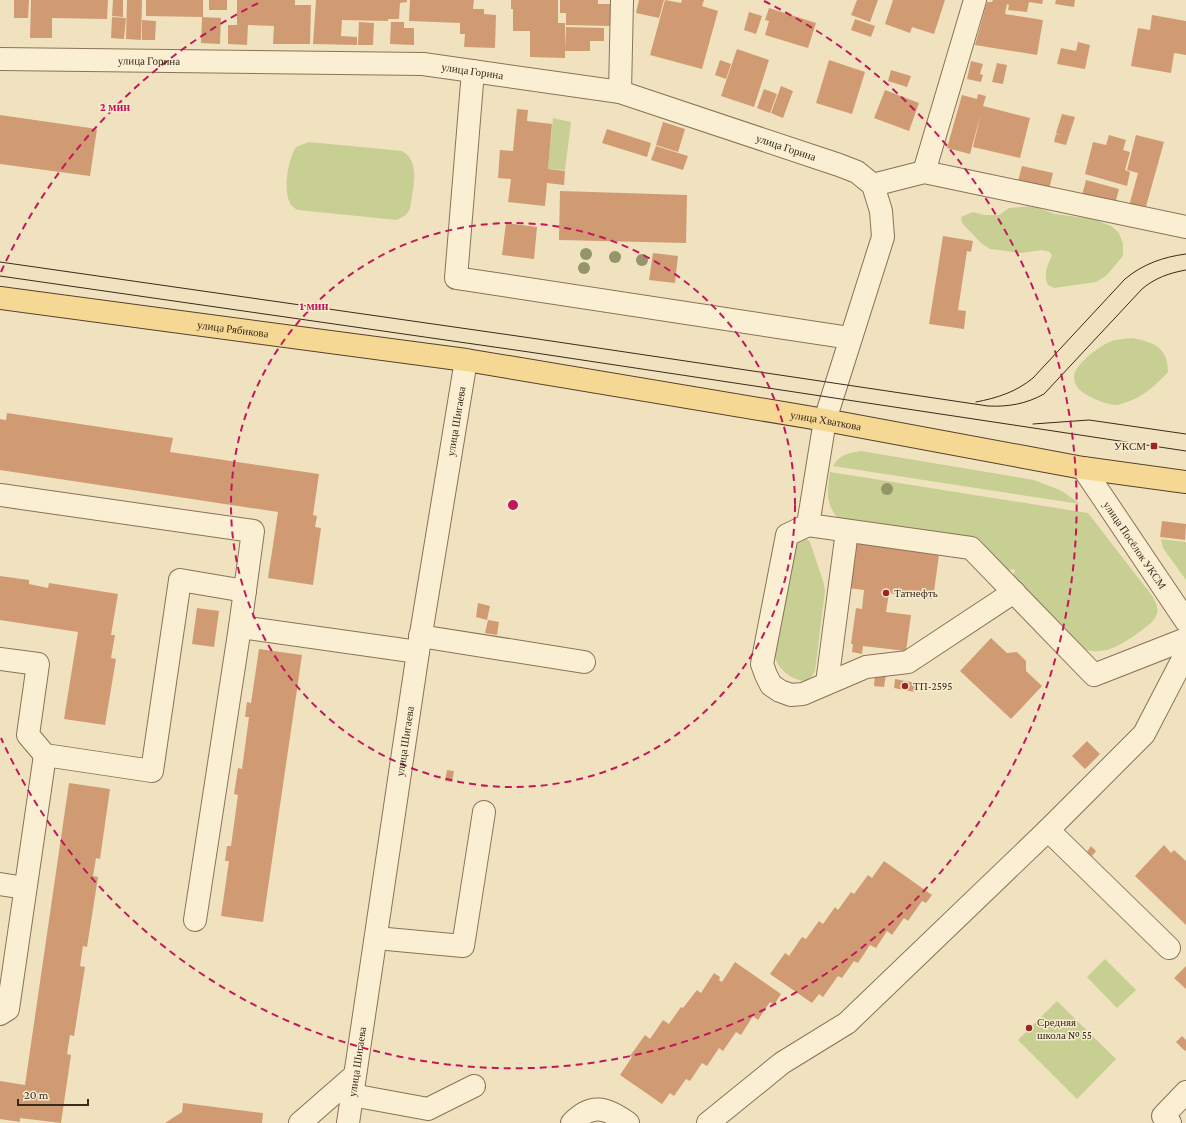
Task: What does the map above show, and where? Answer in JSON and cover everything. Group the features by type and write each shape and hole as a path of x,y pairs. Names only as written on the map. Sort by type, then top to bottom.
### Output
{"main road":[{"name":"улица Рябикова","path":"0,298 466,360"},
{"name":"улица Хваткова","path":"466,360 825,420 1083,468 1186,482"}],"street":[{"path":"620,92 622,0"},
{"path":"924,172 975,0"},
{"name":"улица Горина","path":"0,59 423,64 620,92 839,165 857,172 873,185"},
{"path":"473,71 456,278 850,338"},
{"path":"808,525 825,420 883,237 881,210 873,185 924,172 1186,227"},
{"name":"улица Шигаева","path":"348,1123 419,644 466,360"},
{"name":"улица Посёлок УКСМ","path":"1083,468 1186,621"},
{"path":"0,495 253,530 240,627 195,920"},
{"path":"1014,592 908,662 866,667 803,694 791,695 780,691 771,685 762,664 787,535 808,525 971,548 1014,592 1094,675 1186,638"},
{"path":"827,683 847,531"},
{"path":"0,659 38,664 28,735 45,755 152,771 180,580 245,591"},
{"path":"240,627 419,644 584,662"},
{"path":"708,1123 782,1063 847,1023 1048,830 1144,734 1186,653"},
{"path":"0,1014 8,1009 45,755"},
{"path":"376,938 463,946 484,812"},
{"path":"1048,830 1169,948"},
{"path":"0,884 25,888"},
{"path":"300,1123 354,1085 428,1109 474,1086"},
{"path":"1163,1121 1186,1092"},
{"path":"572,1123 577,1118 589,1111 600,1109 613,1113 628,1123"}],"green space":[{"path":"553,118 571,122 565,170 548,169"},
{"path":"309,142 402,151 412,162 414,169 414,185 410,209 406,215 397,220 298,210 294,208 289,202 287,195 288,168 296,147"},
{"path":"1033,206 1055,214 1093,219 1111,226 1119,233 1123,244 1123,256 1106,276 1096,282 1054,288 1048,285 1046,278 1047,267 1052,256 1050,252 1042,250 1021,253 990,249 981,243 962,223 961,217 973,212 984,215 999,215 1009,208"},
{"path":"1133,338 1153,344 1165,357 1168,372 1158,382 1137,398 1116,405 1108,404 1086,395 1079,389 1075,384 1074,378 1075,372 1083,361 1103,345 1117,340"},
{"path":"861,451 1034,480 1062,491 1080,504 833,466 839,459 849,453"},
{"path":"830,472 1088,513 1153,597 1158,610 1156,617 1142,630 1121,644 1107,650 1091,651 1083,649 1011,578 1015,571 1014,569 1007,573 981,546 840,521 829,504 828,486"},
{"path":"802,537 806,538 810,542 825,591 815,671 806,681 800,680 785,673 775,659 773,653 791,547"},
{"path":"1161,539 1186,542 1186,580 1163,548"},
{"path":"1105,959 1136,990 1117,1008 1087,977"},
{"path":"1057,1001 1116,1059 1077,1099 1018,1040"}],"building":[{"path":"14,0 29,0 28,18 14,18"},
{"path":"31,0 108,0 107,19 52,18 52,38 30,38"},
{"path":"113,0 123,0 123,17 112,16"},
{"path":"127,0 142,0 141,40 126,39"},
{"path":"146,0 203,0 203,17 146,16"},
{"path":"209,0 227,0 227,10 209,10"},
{"path":"237,0 295,0 295,5 311,5 310,44 273,44 274,26 248,25 247,45 228,44 228,25 237,25"},
{"path":"316,0 407,0 407,2 400,3 399,19 388,19 388,21 342,20 341,36 357,37 357,45 313,44"},
{"path":"410,0 474,0 473,9 484,9 484,14 496,15 495,48 464,47 465,34 460,34 460,23 409,21"},
{"path":"511,0 558,0 558,23 565,23 565,58 530,57 530,31 513,31 513,9 511,9"},
{"path":"560,0 598,0 598,4 612,4 612,26 566,25 566,13 560,13"},
{"path":"639,0 664,0 659,18 636,13"},
{"path":"665,0 681,3 682,0 704,0 702,6 718,11 702,69 650,55"},
{"path":"857,0 878,0 870,22 851,15"},
{"path":"893,0 945,0 934,34 912,27 910,33 885,24"},
{"path":"993,0 1043,0 1042,4 1029,2 1027,12 1008,10 1009,5 1007,4 1005,14 1043,20 1037,55 975,45 987,2 992,2"},
{"path":"1056,0 1075,0 1074,7 1055,4"},
{"path":"769,8 816,23 808,48 765,35 769,21 765,20"},
{"path":"749,12 762,16 756,34 744,30"},
{"path":"1152,15 1186,21 1186,55 1174,53 1171,73 1131,66 1138,28 1150,30"},
{"path":"112,17 126,18 124,39 111,38"},
{"path":"202,17 221,18 220,44 201,43"},
{"path":"855,19 875,26 871,37 851,30"},
{"path":"142,20 156,21 155,40 142,40"},
{"path":"359,22 374,23 373,45 358,45"},
{"path":"391,22 404,22 404,28 414,28 414,45 390,44"},
{"path":"566,27 604,28 604,41 590,41 590,51 565,51"},
{"path":"1078,42 1090,45 1085,69 1057,64 1061,48 1076,51"},
{"path":"737,49 769,60 754,107 721,96"},
{"path":"720,60 731,64 726,79 715,75"},
{"path":"829,60 865,72 852,114 816,103"},
{"path":"971,61 983,64 980,74 983,75 981,82 967,79"},
{"path":"997,63 1007,65 1003,84 992,82"},
{"path":"891,70 911,76 907,87 888,81"},
{"path":"781,86 793,91 783,118 771,113"},
{"path":"764,89 777,94 770,113 757,108"},
{"path":"885,90 919,103 909,131 874,118"},
{"path":"978,94 986,96 983,106 1030,118 1020,158 973,147 981,113 970,154 947,148 962,95 977,99"},
{"path":"517,109 528,110 527,121 552,124 548,169 565,171 564,185 547,183 545,206 508,202 511,179 498,178 500,150 513,151"},
{"path":"1062,114 1075,117 1066,145 1054,142 1056,134 1060,135 1056,133"},
{"path":"0,115 97,129 90,176 0,164"},
{"path":"663,122 685,129 678,152 656,145"},
{"path":"607,129 651,143 647,157 602,143"},
{"path":"1109,135 1126,140 1123,150 1130,152 1125,170 1130,172 1127,186 1085,174 1093,142 1106,145"},
{"path":"1136,135 1164,142 1145,210 1129,206 1138,173 1127,170"},
{"path":"656,146 688,156 683,170 651,160"},
{"path":"1022,166 1053,173 1048,193 1017,185"},
{"path":"1086,180 1119,189 1114,208 1081,199"},
{"path":"560,191 687,195 686,243 559,240"},
{"path":"506,223 537,227 534,259 502,255"},
{"path":"943,236 973,241 971,252 967,251 958,310 966,311 964,329 929,324"},
{"path":"653,253 678,256 675,283 649,280"},
{"path":"7,413 173,438 170,452 319,474 313,515 317,516 315,527 321,528 313,585 268,578 278,512 0,470 0,419 6,420"},
{"path":"1162,521 1186,524 1185,540 1160,537"},
{"path":"855,536 940,547 933,599 889,593 886,612 911,615 906,651 863,646 862,654 852,652 853,644 851,644 856,608 862,609 864,590 848,588"},
{"path":"0,576 29,580 29,584 48,588 49,583 118,594 111,635 115,635 111,658 116,659 105,725 64,719 78,632 0,620"},
{"path":"478,603 490,606 487,620 476,617"},
{"path":"197,608 219,611 214,647 192,644"},
{"path":"488,620 499,622 497,635 485,633"},
{"path":"991,638 1007,653 1017,652 1026,661 1026,671 1042,686 1011,719 960,671"},
{"path":"259,649 302,655 263,922 221,916 229,861 225,861 227,846 231,846 238,795 234,794 238,768 242,769 249,717 245,717 247,702 251,703"},
{"path":"875,674 886,675 884,687 874,686"},
{"name":"ТП-2595","path":"895,679 916,683 915,692 894,688"},
{"path":"1087,741 1100,754 1085,769 1072,756"},
{"path":"447,770 454,771 452,782 445,781"},
{"path":"69,783 110,789 100,859 96,858 93,876 98,877 87,947 83,946 80,966 85,967 74,1036 70,1035 67,1054 71,1055 61,1123 20,1118 20,1122 0,1119 0,1081 25,1085"},
{"path":"1164,845 1171,853 1174,850 1186,861 1186,925 1135,876"},
{"path":"1091,846 1096,851 1092,856 1087,852"},
{"path":"884,861 932,895 926,903 922,901 908,921 904,918 892,935 887,931 876,948 870,945 858,963 854,961 842,978 838,976 823,997 819,994 812,1003 770,974 785,953 789,956 802,937 806,939 819,921 823,924 835,907 838,910 851,892 854,894 868,875 872,878"},
{"path":"735,962 781,994 774,1005 770,1002 758,1020 753,1016 741,1035 736,1032 723,1051 719,1048 707,1066 702,1063 690,1081 686,1079 674,1096 670,1093 662,1104 620,1075 632,1057 630,1056 645,1035 650,1039 663,1020 669,1024 681,1007 683,1008 697,990 701,993 714,973 720,977 719,980 722,982"},
{"path":"1186,966 1186,989 1174,978"},
{"path":"1182,1036 1186,1040 1185,1051 1176,1042"},
{"path":"183,1103 263,1113 262,1123 165,1123 182,1112"}],"tram line":[{"path":"976,402 1006,394 1027,383 1125,279 1139,269 1169,257 1186,254"},
{"path":"0,262 531,338 988,406 1010,405 1024,402 1044,394 1142,289 1162,276 1186,270"},
{"path":"0,276 529,352 1186,451"},
{"path":"1033,424 1089,420 1186,434"}],"place":[{"name":"УКСМ","path":"1154,446"},
{"name":"Татнефть","path":"886,593"},
{"name":"ТП-2595","path":"905,686"},
{"name":"Средняя школа № 55","path":"1029,1028"}]}
